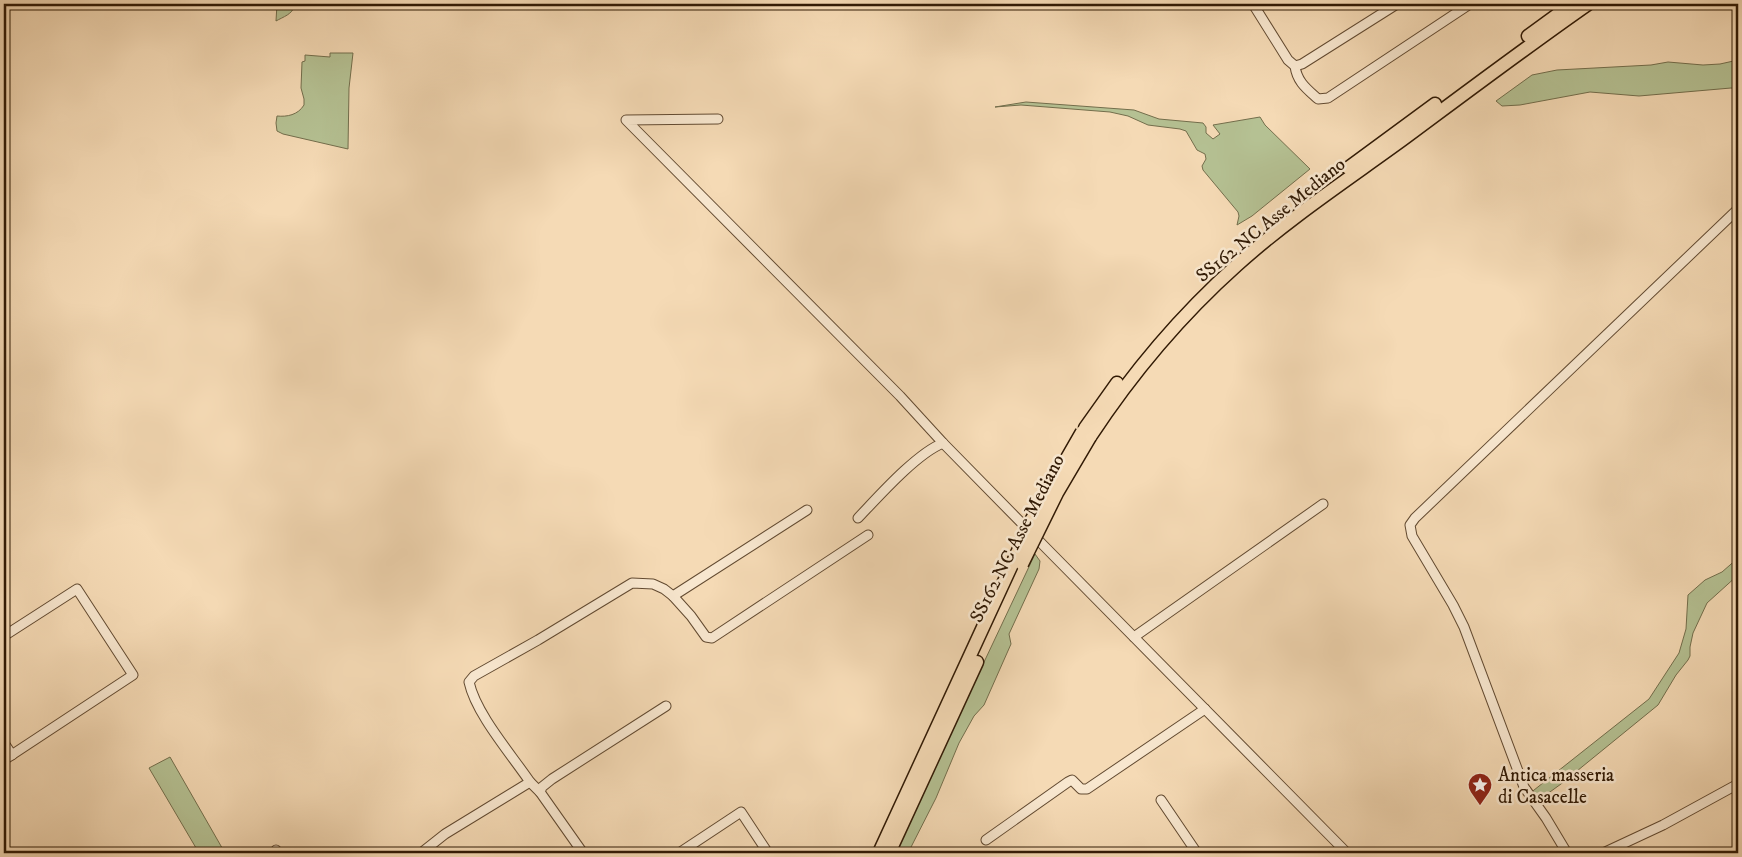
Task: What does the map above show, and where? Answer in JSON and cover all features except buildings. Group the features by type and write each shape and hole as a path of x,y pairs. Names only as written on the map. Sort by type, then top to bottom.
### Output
{"highway":[{"name":"SS162 NC Asse Mediano","path":"879,853 1018,562 1057,493 1086,434 1130,380 1158,338 1237,265 1325,190 1572,4"},
{"name":"SS162 NC Asse Mediano","path":"1407,130 1588,4"},
{"name":"SS162 NC Asse Mediano","path":"889,853 1018,562"}],"street":[{"path":"1252,4 1288,60 1295,66 1296,75 1300,83 1318,99 1328,98 1470,4"},
{"path":"1295,66 1302,64 1398,4"},
{"path":"718,119 626,120 900,396 943,443 1205,710 1348,853"},
{"path":"1567,853 1546,818 1524,787 1464,627 1412,536 1410,525 1415,518 1738,209"},
{"path":"858,518 910,467 935,446 943,443"},
{"path":"1134,637 1323,504"},
{"path":"673,596 807,510"},
{"path":"583,853 492,727 471,692 469,682 474,676 632,583 653,584 673,596 706,637 709,638 868,535"},
{"path":"4,636 77,588 133,675 8,757 4,742"},
{"path":"540,792 542,787 552,779 666,706"},
{"path":"986,840 1068,782 1072,780 1081,789 1086,789 1205,710"},
{"path":"422,853 446,834 530,782"},
{"path":"1603,853 1663,825 1738,784"},
{"path":"1161,800 1196,853"},
{"path":"679,853 741,812 768,853"}],"green space":[{"path":"277,4 294,6 290,13 276,21"},
{"path":"330,53 353,53 349,88 348,149 277,131 277,116 292,115 304,105 301,88 302,62 305,61 305,55 330,57"},
{"path":"1738,60 1738,89 1639,96 1590,92 1520,105 1502,106 1496,101 1532,75 1557,70 1651,65 1668,62 1703,65"},
{"path":"1026,102 1134,110 1159,119 1203,123 1206,127 1206,133 1213,139 1220,134 1213,125 1260,117 1265,125 1310,169 1252,216 1237,225 1238,212 1203,170 1202,166 1206,159 1205,154 1197,150 1186,131 1148,125 1128,116 1110,112 1021,105 995,107"},
{"path":"1035,554 1040,561 1039,569 1009,634 1011,644 984,705 974,716 959,743 936,798 908,853 894,853"},
{"path":"1738,558 1738,575 1707,603 1693,633 1690,656 1658,705 1536,802 1529,794 1649,699 1679,653 1686,629 1688,595 1705,580 1722,572"},
{"path":"170,757 225,853 199,853 149,768"}],"place":[{"name":"Antica masseria di Casacelle","path":"1480,806"}]}
